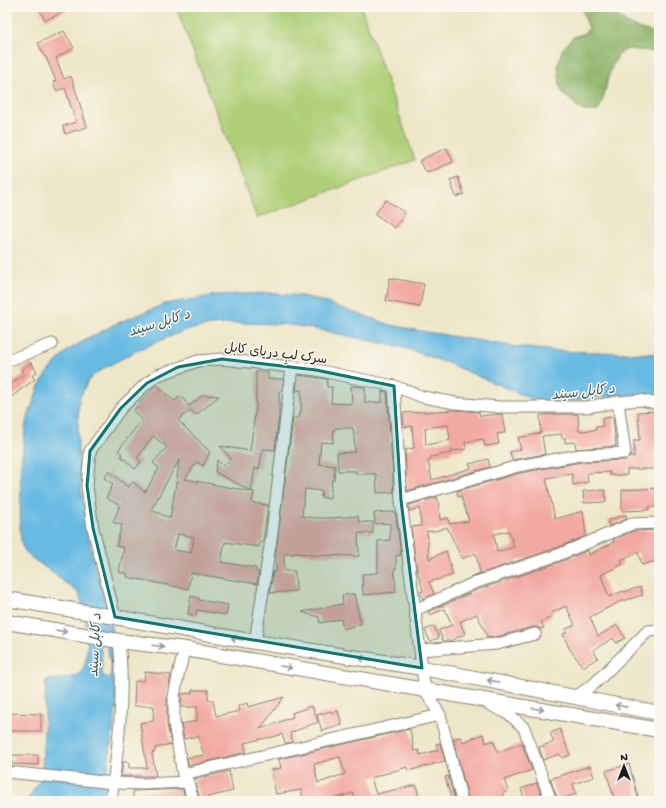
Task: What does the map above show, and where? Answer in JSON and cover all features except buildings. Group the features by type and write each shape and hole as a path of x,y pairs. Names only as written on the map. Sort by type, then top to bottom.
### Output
{"main road":[{"path":"7,599 114,616 255,642 422,668 659,713"},
{"path":"7,622 185,649 659,730"}],"street":[{"path":"7,361 52,344"},
{"name":"سرک لبِ دریای کابل","path":"114,616 92,528 87,486 90,451 121,408 147,383 158,375 178,367 198,361 222,359 292,367 316,370 394,386 424,397 447,402 499,407 586,408 618,402 641,400 659,404"},
{"path":"255,642 272,533 292,367"},
{"path":"394,386 401,500 425,691 440,715 462,801"},
{"path":"401,500 518,466 580,455 625,453 618,402"},
{"path":"415,610 474,583 558,555 632,524 659,523"},
{"path":"575,697 594,684 648,631 659,630"},
{"path":"421,650 497,644 535,634"},
{"path":"111,801 110,782 122,708 121,657 118,640"},
{"path":"185,649 174,696 174,724 185,778 193,801"},
{"path":"480,699 509,714 524,728 551,801"},
{"path":"7,772 143,784 185,778 440,715"}],"highlighted area":[{"path":"222,359 316,370 394,386 401,500 422,668 115,617 93,528 87,486 90,451 121,408 147,383 178,367"}],"green space":[{"path":"176,7 361,7 415,160 257,218"},
{"path":"581,7 614,7 621,19 626,23 659,34 659,52 626,49 619,55 611,69 602,103 598,111 583,111 564,95 560,88 558,64 562,50 573,37 583,34 589,29"}],"water":[{"name":"د کابل سيند","path":"269,293 302,296 391,325 510,346 554,351 659,354 659,397 651,395 623,395 546,403 532,399 447,363 408,349 311,328 281,324 237,323 211,325 183,331 138,350 95,374 88,381 79,399 78,451 82,496 93,560 115,644 117,702 104,795 102,801 27,801 42,774 46,682 47,680 68,678 78,675 83,669 86,660 87,648 84,609 78,592 27,554 22,546 20,532 21,465 26,423 39,386 50,369 68,350 113,325 165,304 217,295","holes":["105,634 111,667 111,677 108,678 103,676 100,636"]}]}
